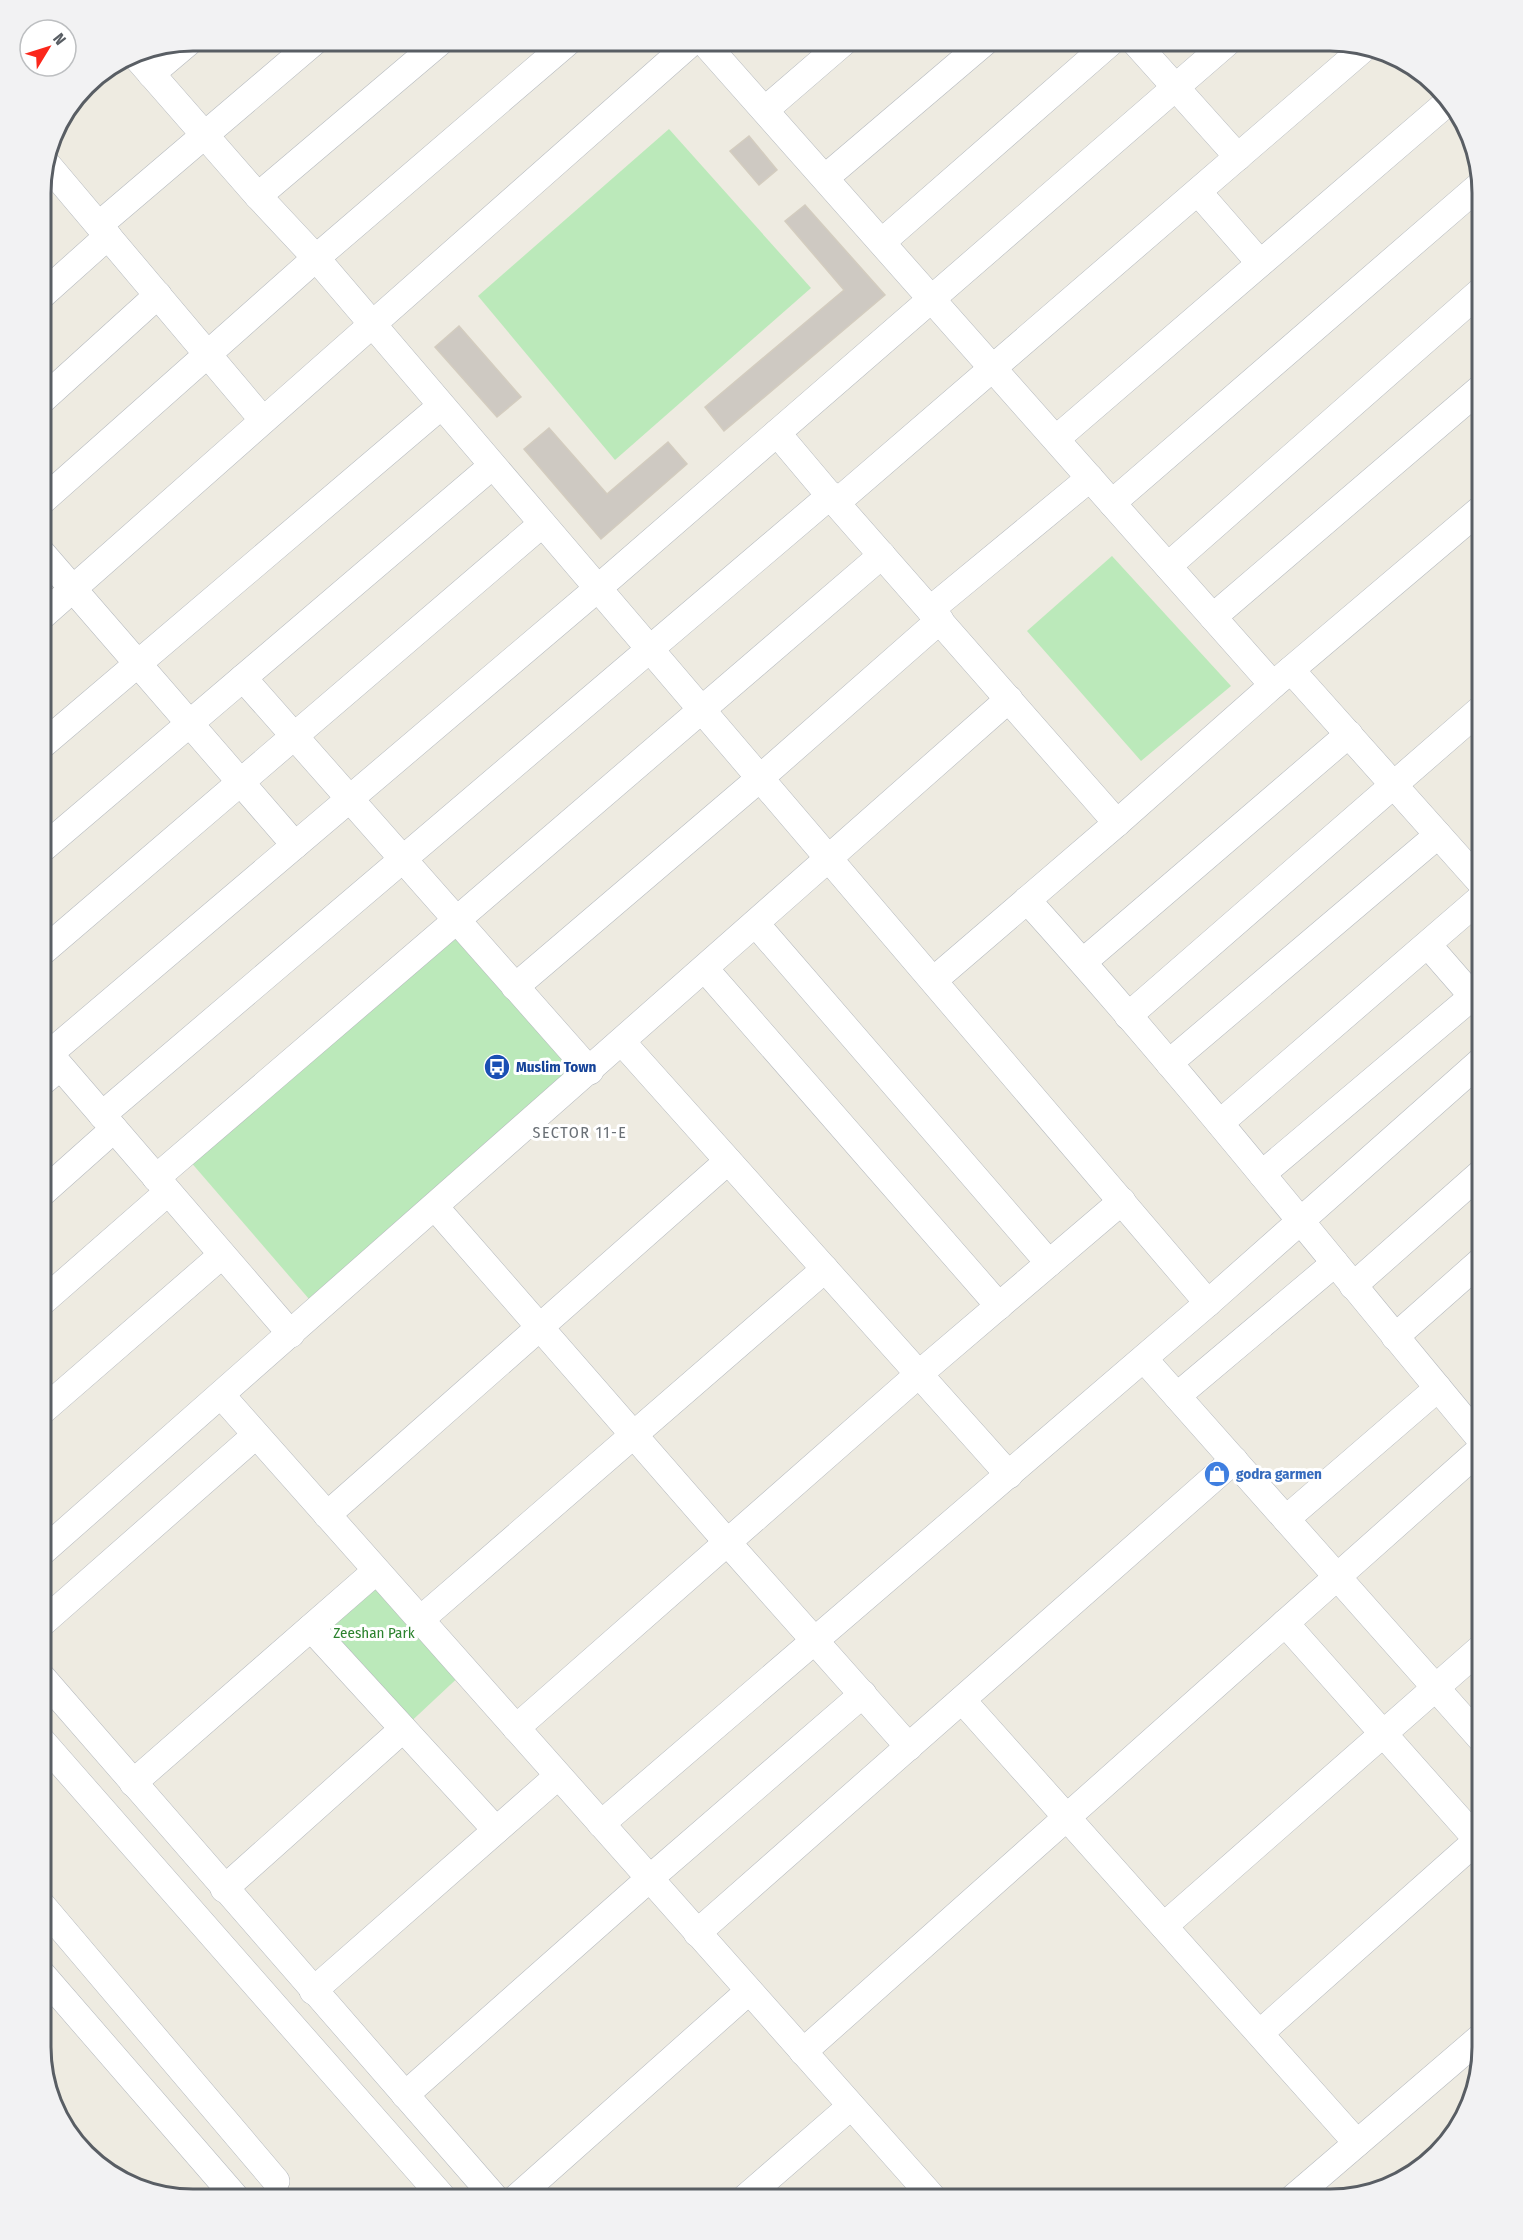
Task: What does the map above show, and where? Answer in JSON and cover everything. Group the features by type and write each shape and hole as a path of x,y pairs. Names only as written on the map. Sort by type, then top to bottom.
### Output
{"street":[{"path":"51,285 103,230 204,134 302,51"},
{"path":"258,196 428,51"},
{"path":"51,493 316,258 557,51"},
{"path":"51,608 682,51"},
{"path":"712,51 1213,617 1349,734 1472,873"},
{"path":"765,110 833,51"},
{"path":"825,178 974,51"},
{"path":"882,242 1101,51"},
{"path":"1143,51 1239,157"},
{"path":"51,1059 295,845 597,589 1217,51"},
{"path":"151,74 177,52"},
{"path":"51,1183 108,1122 403,859 649,650 994,369 1357,54"},
{"path":"140,62 258,196 316,258 1208,1303"},
{"path":"1056,439 1443,107"},
{"path":"52,179 103,230 263,420"},
{"path":"1198,192 1260,263"},
{"path":"1112,503 1472,192"},
{"path":"51,392 158,295"},
{"path":"1168,566 1472,299"},
{"path":"1213,617 1472,396"},
{"path":"51,737 441,406"},
{"path":"777,433 1117,823"},
{"path":"51,841 492,466"},
{"path":"515,987 759,778 935,615 1090,478"},
{"path":"934,980 1282,677 1472,516"},
{"path":"51,945 542,524"},
{"path":"51,1293 162,1185 456,920 882,555"},
{"path":"51,563 295,845"},
{"path":"243,678 590,1071"},
{"path":"51,1544 222,1396 1009,699"},
{"path":"1128,1016 1472,717"},
{"path":"1083,962 1349,734"},
{"path":"1169,1063 1438,835"},
{"path":"1027,900 1220,1123 1472,1429"},
{"path":"1220,1123 1472,906"},
{"path":"756,924 1049,1263"},
{"path":"1428,945 1472,995"},
{"path":"705,969 999,1306"},
{"path":"1262,1174 1472,1007"},
{"path":"622,1042 1009,1475"},
{"path":"51,1065 108,1122 291,1334"},
{"path":"601,1824 1144,1359 1472,1069"},
{"path":"327,1515 728,1161"},
{"path":"1353,1286 1472,1181"},
{"path":"516,1728 919,1374 1122,1201"},
{"path":"435,1207 909,1747"},
{"path":"51,1403 222,1255"},
{"path":"1177,1396 1335,1263"},
{"path":"420,1620 825,1269"},
{"path":"1395,1337 1472,1269"},
{"path":"1144,1359 1472,1729"},
{"path":"1286,1519 1438,1388"},
{"path":"222,1396 925,2189"},
{"path":"51,1614 256,1435"},
{"path":"803,2052 1472,1457"},
{"path":"697,1932 1234,1460"},
{"path":"133,1784 376,1571"},
{"path":"1285,1623 1472,1830"},
{"path":"311,1628 496,1830"},
{"path":"1164,1926 1472,1656"},
{"path":"51,1689 487,2189"},
{"path":"405,2095 863,1694"},
{"path":"963,1700 1357,2143"},
{"path":"225,1889 403,1729"},
{"path":"51,1752 435,2189"},
{"path":"313,1991 558,1776"},
{"path":"1260,2033 1472,1848"},
{"path":"51,1917 276,2181"},
{"path":"51,1986 228,2189"},
{"path":"526,2189 749,1991"},
{"path":"1304,2189 1472,2045"},
{"path":"756,2189 851,2106"}],"green space":[{"path":"669,129 811,288 615,460 478,296"},
{"path":"1112,556 1231,686 1141,761 1027,631"},
{"path":"455,936 573,1071 309,1299 189,1160"},
{"name":"Zeeshan Park","path":"376,1571 465,1671 403,1729 311,1628"}],"building":[{"path":"749,136 777,170 759,185 730,151"},
{"path":"805,205 885,295 724,431 705,407 844,290 785,221"},
{"path":"459,326 521,397 497,417 435,347"},
{"path":"549,428 607,494 668,442 687,464 601,539 524,449"}],"place":[{"name":"Muslim Town","path":"497,1067"},
{"name":"godra garmen","path":"1217,1474"}],"district":[{"name":"SECTOR 11-E","path":"580,1132"}]}
